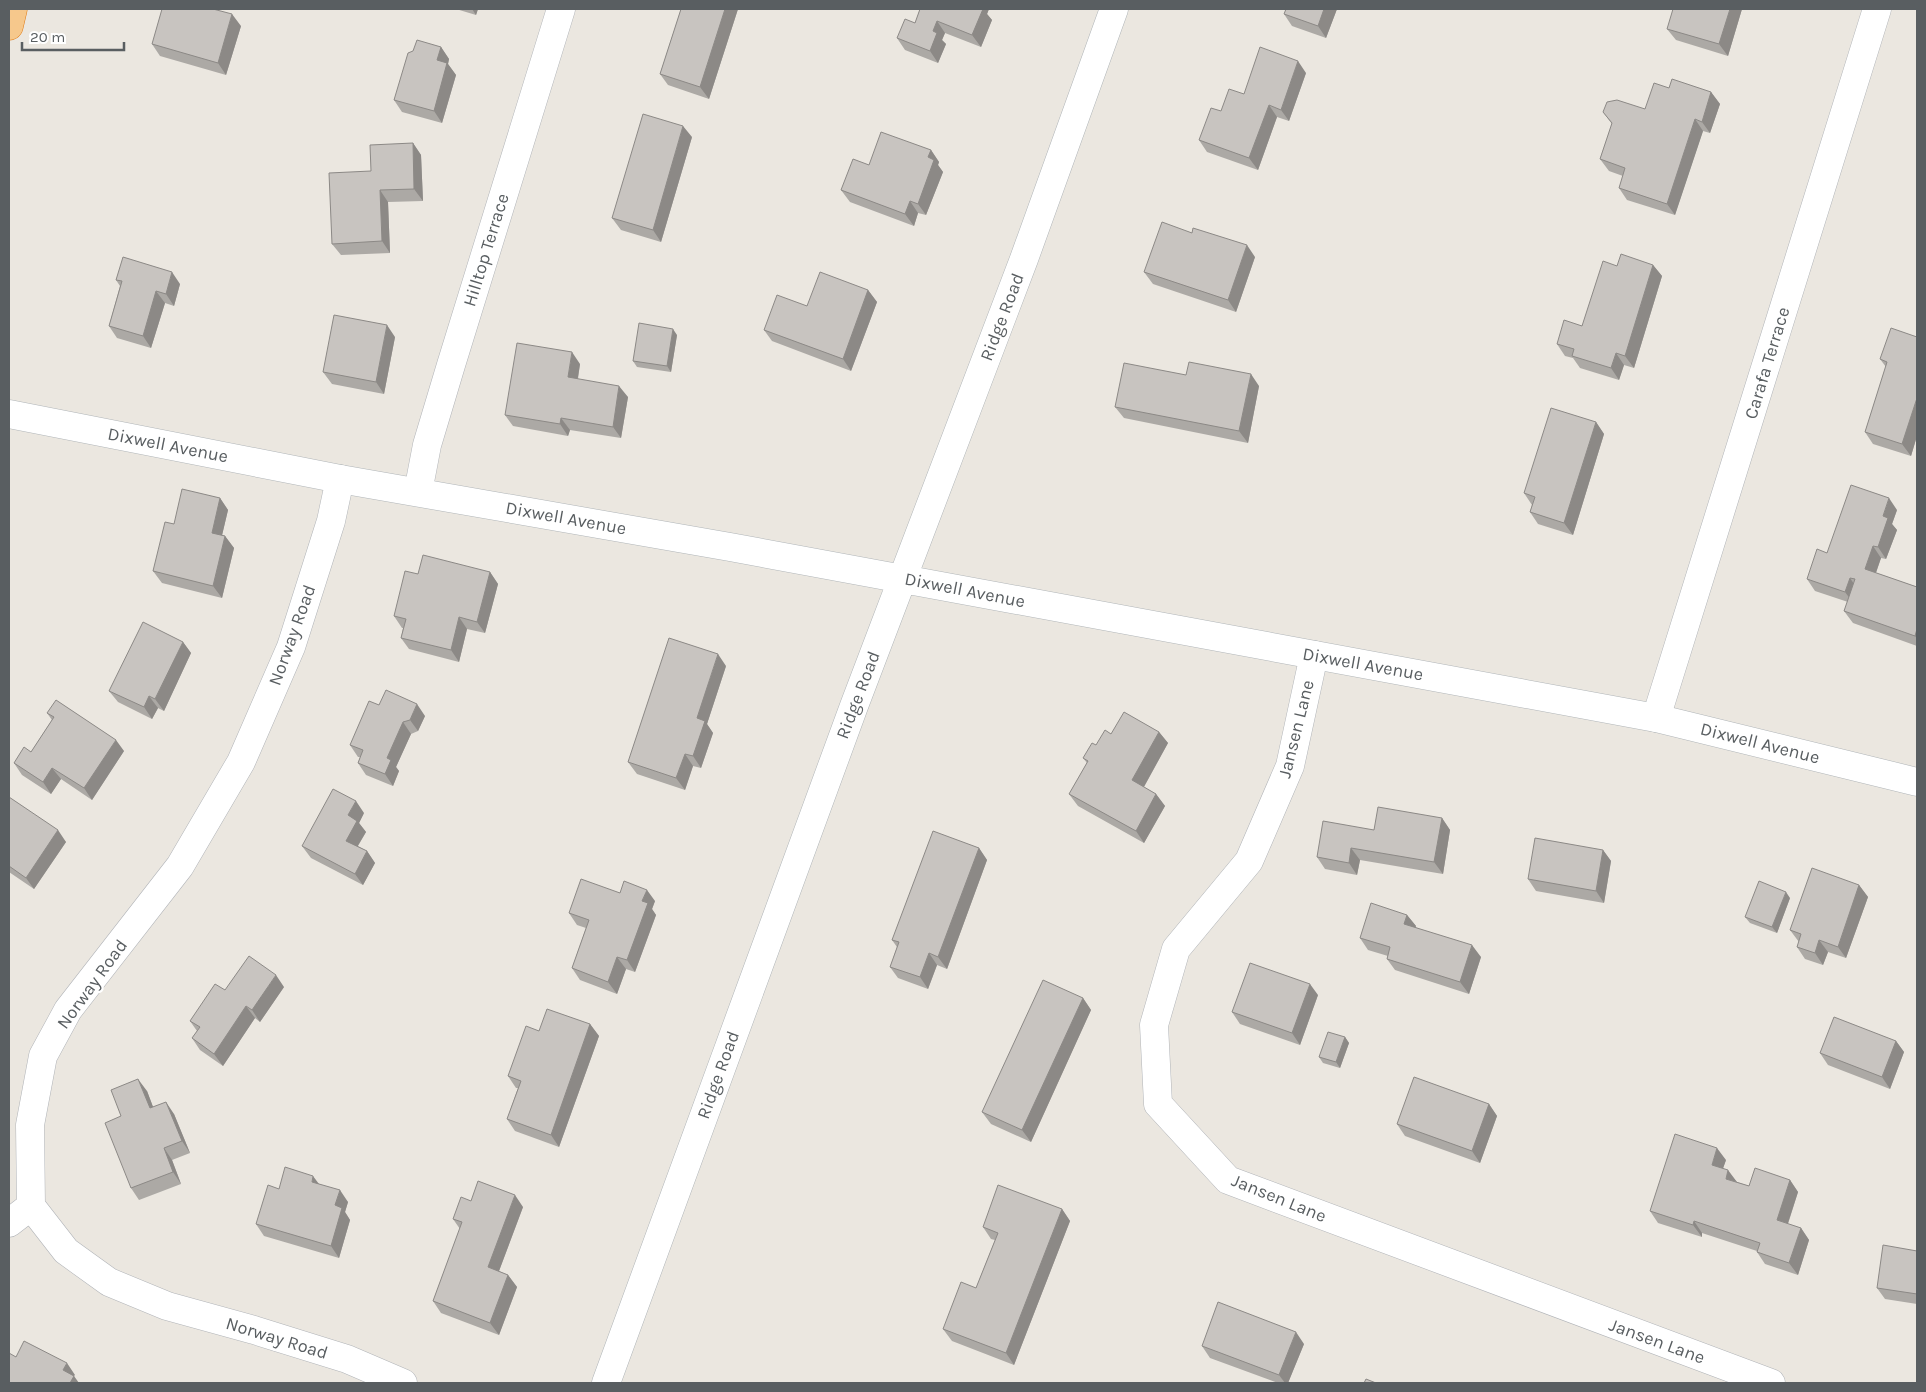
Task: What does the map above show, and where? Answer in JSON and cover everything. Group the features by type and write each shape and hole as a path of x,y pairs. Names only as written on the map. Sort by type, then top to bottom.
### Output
{"highway":[{"path":"9,26 13,9"}],"street":[{"name":"Hilltop Terrace","path":"418,492 427,445 561,9"},
{"name":"Ridge Road","path":"606,1383 823,789 1017,277 1114,9"},
{"name":"Carafa Terrace","path":"1656,718 1877,9"},
{"name":"Dixwell Avenue","path":"9,414 340,479 903,579 1656,718 1917,782"},
{"name":"Norway Road","path":"340,479 331,520 291,646 242,762 180,866 68,1010 44,1056 30,1125 32,1206 66,1252 109,1282 167,1306 254,1330 347,1359 403,1383"},
{"name":"Jansen Lane","path":"1314,655 1290,766 1249,861 1176,949 1154,1025 1158,1104 1228,1180 1771,1383"},
{"path":"9,1223 32,1206"}],"building":[{"path":"162,9 213,9 232,14 218,63 152,44"},
{"path":"681,9 725,9 700,87 660,74"},
{"path":"920,9 983,9 972,35 937,21 933,31 937,33 930,51 897,38 905,19 915,23"},
{"path":"1286,9 1324,9 1318,26 1284,14"},
{"path":"1673,9 1730,9 1719,44 1667,29"},
{"path":"417,40 441,47 437,60 447,63 434,111 394,100 408,53 413,51"},
{"path":"1260,47 1298,61 1281,110 1269,105 1249,158 1199,140 1211,108 1221,111 1229,89 1244,94"},
{"path":"1672,79 1711,92 1702,122 1695,119 1667,204 1619,188 1625,168 1600,159 1612,123 1603,112 1607,102 1617,100 1645,109 1654,83 1669,88"},
{"path":"643,114 683,126 653,230 612,218"},
{"path":"881,132 931,150 928,157 934,160 918,204 910,201 905,214 841,190 853,159 869,165"},
{"path":"413,143 414,189 380,190 382,241 332,244 329,173 371,171 370,145"},
{"path":"1162,222 1192,233 1193,228 1247,245 1228,300 1144,272"},
{"path":"1621,254 1653,265 1625,356 1616,353 1611,368 1572,356 1574,349 1557,344 1564,320 1582,326 1603,261 1617,266"},
{"path":"123,257 172,272 166,294 156,291 143,336 109,326 122,281 116,280"},
{"path":"820,272 868,290 843,359 764,330 777,295 807,306"},
{"path":"334,315 387,325 376,382 323,372"},
{"path":"639,323 673,329 667,366 633,361"},
{"path":"1891,328 1917,337 1917,398 1902,444 1865,432 1887,362 1880,359"},
{"path":"517,343 572,352 568,377 619,386 613,427 561,418 560,424 505,415"},
{"path":"1189,362 1251,374 1239,431 1115,407 1124,363 1186,375"},
{"path":"1551,408 1596,422 1564,523 1530,512 1535,497 1524,493"},
{"path":"1851,485 1889,498 1883,516 1888,518 1878,547 1873,546 1865,569 1917,587 1917,629 1915,636 1844,611 1855,579 1850,578 1845,592 1807,579 1817,549 1827,553"},
{"path":"182,489 220,498 212,533 225,536 213,586 153,571 165,522 174,524"},
{"path":"423,555 490,572 477,622 459,617 451,650 401,638 406,619 394,616 405,571 418,574"},
{"path":"143,622 183,642 155,699 149,696 144,707 109,691"},
{"path":"669,638 718,654 697,718 705,721 693,756 685,754 676,778 628,762"},
{"path":"386,690 417,704 410,720 403,722 387,758 391,760 385,774 358,763 363,750 350,745 369,701 379,705"},
{"path":"56,700 116,740 84,788 52,768 43,782 14,763 24,747 31,752 54,717 47,713"},
{"path":"1124,712 1159,732 1132,780 1156,794 1136,831 1069,794 1088,761 1083,758 1092,743 1096,745 1105,730 1111,734"},
{"path":"333,789 356,801 348,815 357,821 346,841 367,851 355,874 302,846"},
{"path":"9,797 58,830 26,878 9,866"},
{"path":"1378,807 1442,818 1434,862 1351,848 1349,863 1317,857 1323,821 1374,830"},
{"path":"933,831 979,848 938,957 929,953 920,977 890,967 899,942 892,940"},
{"path":"1535,838 1603,850 1596,891 1528,879"},
{"path":"1812,868 1859,885 1838,947 1819,940 1815,953 1797,947 1801,934 1790,930"},
{"path":"581,879 620,893 624,881 647,890 642,901 648,903 627,960 617,957 608,982 572,968 589,920 569,913"},
{"path":"1759,881 1786,892 1772,927 1745,917"},
{"path":"1371,903 1407,915 1404,924 1472,945 1460,982 1387,959 1390,947 1360,938"},
{"path":"249,956 276,975 252,1010 246,1006 214,1054 192,1038 200,1027 190,1021 215,984 225,990"},
{"path":"1250,963 1310,984 1292,1033 1232,1012"},
{"path":"1043,980 1083,998 1022,1130 982,1112"},
{"path":"547,1009 590,1024 551,1135 507,1119 521,1081 508,1076 526,1026 539,1031"},
{"path":"1834,1017 1896,1041 1882,1077 1820,1053"},
{"path":"1328,1032 1345,1037 1336,1062 1319,1057"},
{"path":"1414,1077 1489,1104 1472,1151 1397,1124"},
{"path":"138,1079 150,1108 166,1102 182,1141 164,1148 173,1172 131,1188 105,1123 121,1116 111,1090"},
{"path":"1675,1134 1717,1148 1712,1165 1728,1170 1726,1179 1749,1186 1755,1168 1790,1180 1777,1220 1801,1228 1789,1263 1757,1252 1760,1243 1694,1221 1693,1225 1650,1211"},
{"path":"285,1167 313,1176 312,1182 340,1190 335,1205 342,1208 331,1246 256,1224 268,1185 279,1189"},
{"path":"478,1181 515,1195 488,1267 508,1275 490,1323 433,1301 462,1222 453,1219 461,1197 471,1201"},
{"path":"998,1185 1062,1209 1006,1353 943,1329 961,1282 976,1288 998,1233 983,1227"},
{"path":"1883,1245 1917,1251 1917,1294 1877,1288"},
{"path":"1218,1302 1296,1332 1279,1375 1202,1346"},
{"path":"24,1341 67,1363 63,1370 74,1376 70,1383 9,1383 9,1353 16,1357"},
{"path":"1366,1379 1376,1383 1364,1383"}]}
